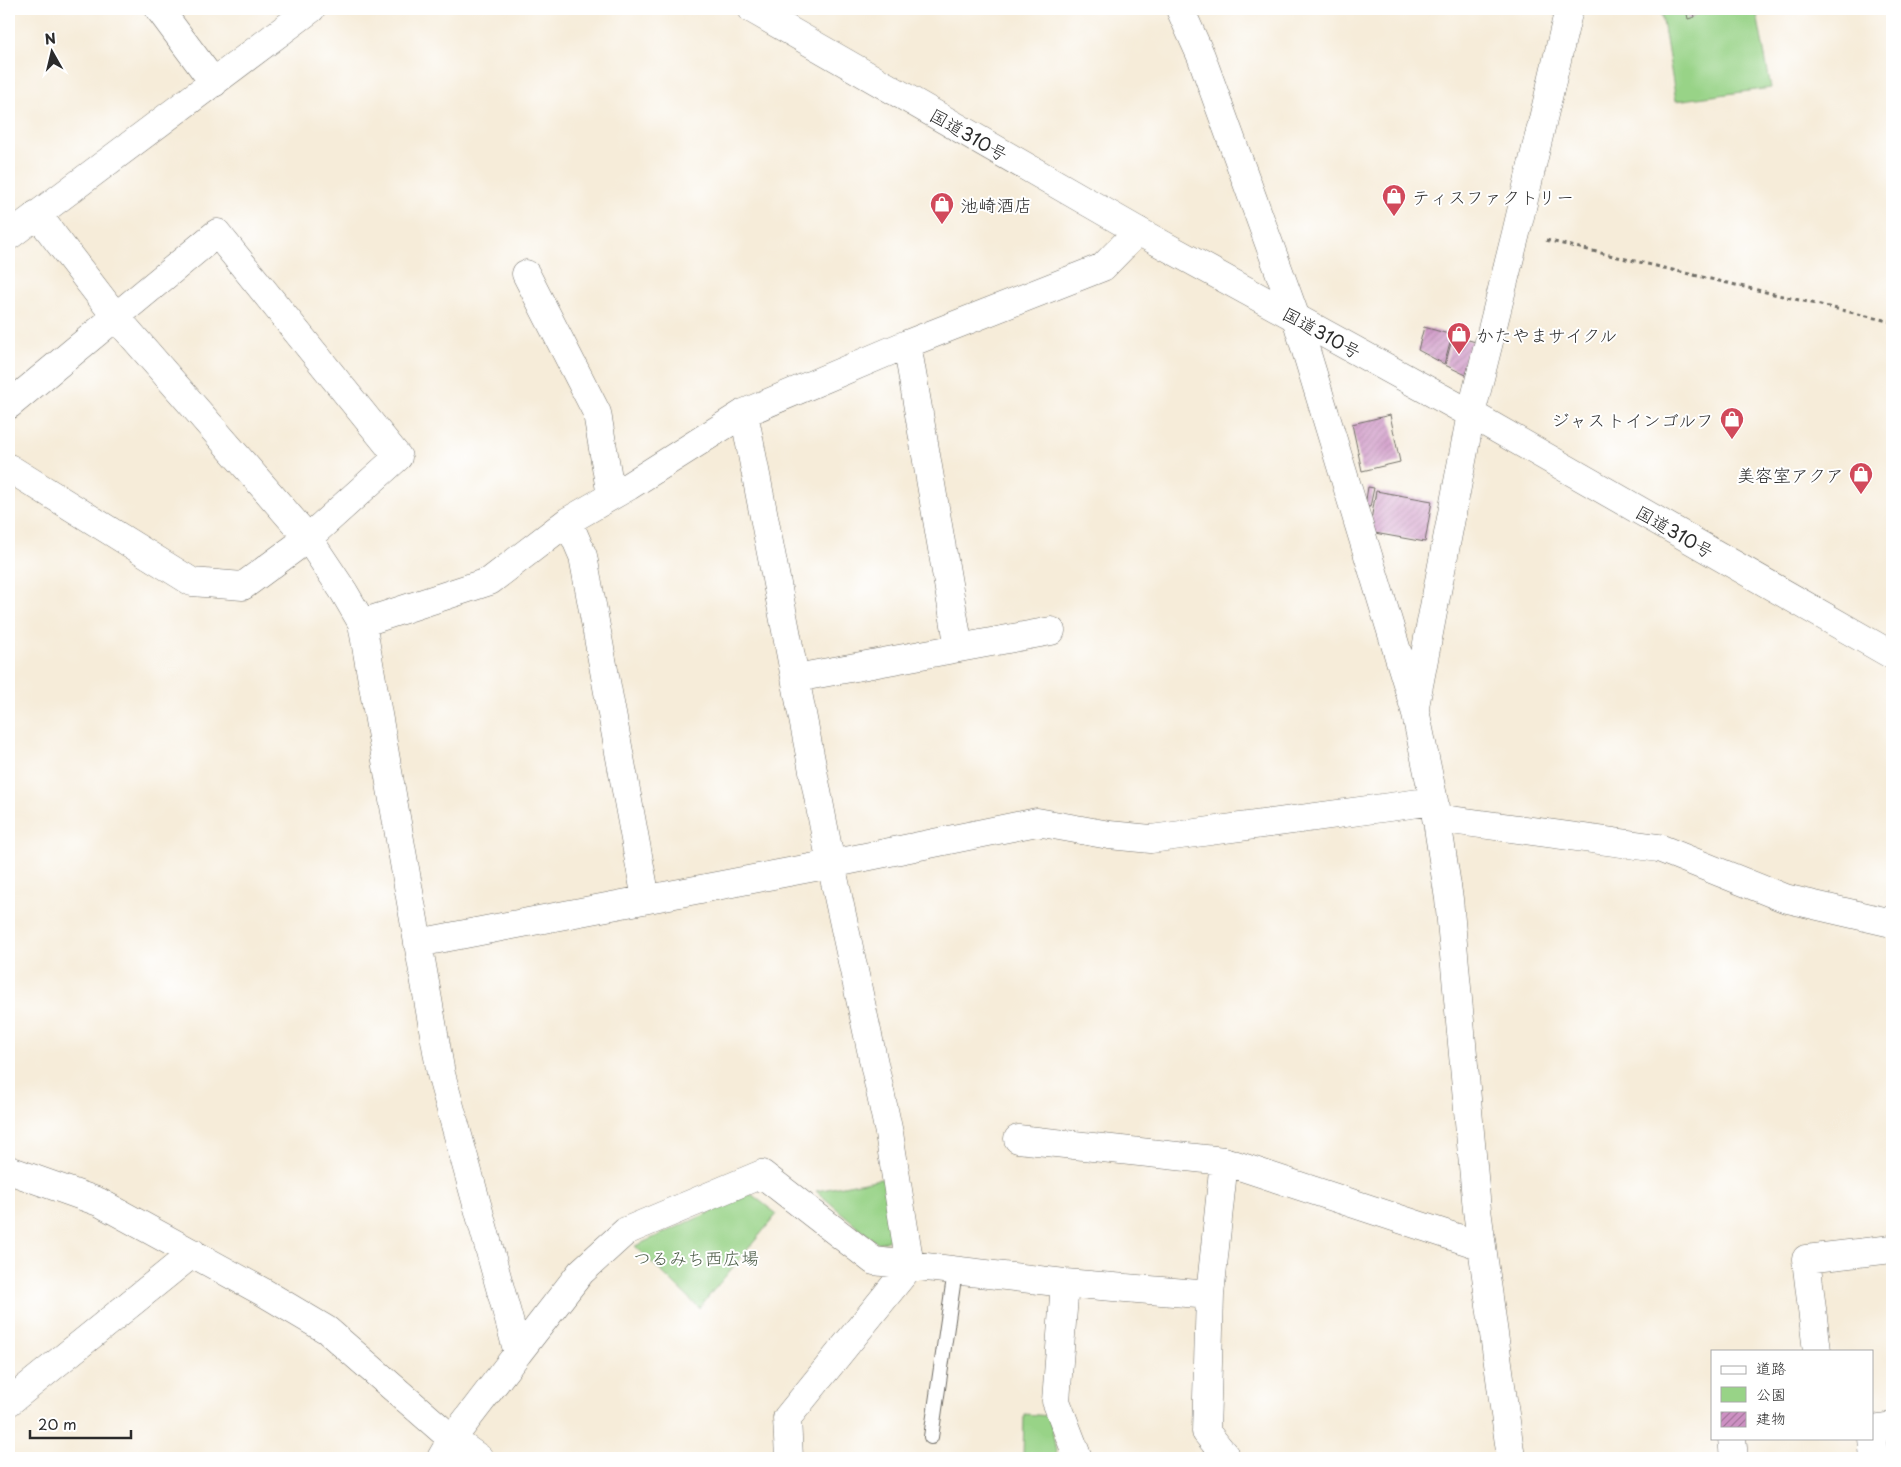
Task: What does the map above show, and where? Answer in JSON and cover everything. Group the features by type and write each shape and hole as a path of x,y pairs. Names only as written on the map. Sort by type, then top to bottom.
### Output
{"main road":[{"path":"159,9 214,83"},
{"path":"9,236 311,9"},
{"name":"国道310号","path":"752,9 1138,231 1471,414 1892,655"},
{"path":"1180,9 1201,56 1296,318 1415,710 1435,809 1449,899 1482,1246 1511,1458"},
{"path":"1415,710 1471,414 1569,9"},
{"path":"37,214 116,317 308,538 362,622 441,1074 518,1353"},
{"path":"362,622 490,581 568,521 744,413 907,344 1103,267 1138,231"},
{"path":"9,405 217,233 398,457 308,538 243,586 192,582 9,468"},
{"path":"526,274 597,413 611,496"},
{"path":"907,344 959,648"},
{"path":"744,413 831,864 889,1133 910,1266 787,1418 789,1458"},
{"path":"568,521 583,556 646,899"},
{"path":"796,678 1051,631"},
{"path":"418,942 831,864 1037,822 1151,840 1435,809 1659,848 1784,898 1892,923"},
{"path":"1018,1139 1224,1161 1482,1246"},
{"path":"1224,1161 1210,1295 1206,1432 1227,1458"},
{"path":"9,1170 98,1202 263,1292 327,1330 447,1449 479,1458"},
{"path":"447,1449 581,1272 626,1232 762,1174 874,1261 1065,1283 1210,1295"},
{"path":"1817,1350 1806,1259 1892,1249"},
{"path":"9,1402 193,1253"},
{"path":"1065,1283 1056,1401 1078,1458"},
{"path":"1874,1429 1892,1426"},
{"path":"1732,1440 1734,1458"},
{"path":"1872,1440 1874,1458"}],"lane":[{"path":"931,1437 956,1271"}],"path":[{"path":"1516,233 1892,322"}],"green space":[{"path":"1661,9 1756,9 1771,88 1676,101"},
{"path":"886,1178 895,1239 877,1243 816,1191"},
{"name":"つるみち西広場","path":"751,1194 777,1214 699,1308 635,1246"},
{"path":"1024,1414 1050,1416 1057,1458 1023,1458"}],"building":[{"path":"1686,9 1693,9 1695,17 1688,19"},
{"path":"1424,327 1452,335 1444,364 1418,350"},
{"path":"1453,336 1476,342 1466,375 1445,365"},
{"path":"1390,415 1400,462 1362,471 1352,424"},
{"path":"1368,487 1374,488 1370,507 1365,506"},
{"path":"1376,491 1432,501 1425,542 1369,532"}],"place":[{"name":"ティスファクトリー","path":"1394,217"},
{"name":"池崎酒店","path":"942,225"},
{"name":"かたやまサイクル","path":"1459,355"},
{"name":"ジャストインゴルフ","path":"1732,440"},
{"name":"美容室アクア","path":"1861,495"}]}
